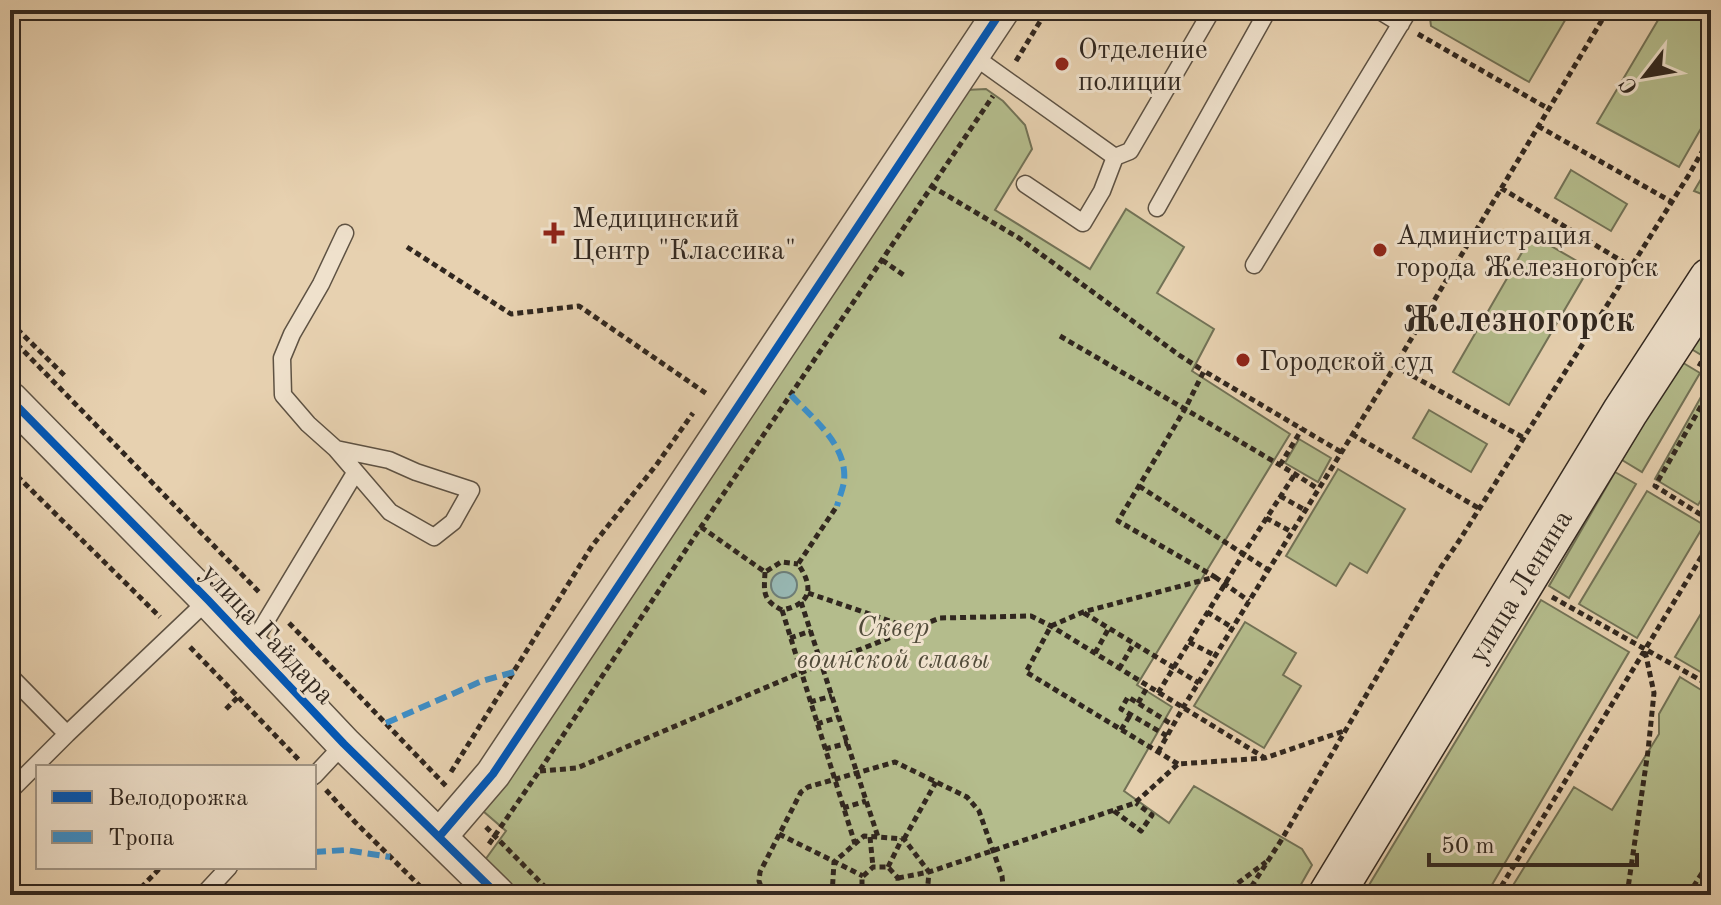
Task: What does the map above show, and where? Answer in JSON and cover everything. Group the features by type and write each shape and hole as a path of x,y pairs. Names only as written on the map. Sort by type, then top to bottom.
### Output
{"main road":[{"name":"улица Ленина","path":"1331,895 1625,412 1711,280"}],"street":[{"path":"439,837 493,774 1002,10"},
{"name":"улица Гайдара","path":"10,399 208,600 344,744 498,895"}],"lane":[{"path":"1025,184 1083,223 1102,191 1115,157 1130,151 1212,10"},
{"path":"1157,208 1268,10"},
{"path":"1254,265 1405,17 1378,10"},
{"path":"972,55 1115,157"},
{"path":"336,449 389,460 471,490 453,522 434,537 390,512 336,449 308,424 283,395 282,358 345,233"},
{"path":"251,646 355,473"},
{"path":"10,791 208,600"},
{"path":"10,676 67,734"},
{"path":"316,774 344,744"},
{"path":"203,895 227,869"}],"path":[{"path":"470,867 540,770 1005,78 1047,10"},
{"path":"1158,752 1395,366 1608,10"},
{"path":"1405,17 1549,109"},
{"path":"1538,126 1672,202"},
{"path":"1246,895 1441,567 1711,136"},
{"path":"931,186 1019,238 1179,355 1341,452"},
{"path":"1501,188 1630,266"},
{"path":"407,247 511,314 579,306 707,394 592,546 444,784"},
{"path":"882,260 905,276"},
{"path":"10,322 66,377"},
{"path":"1060,336 1318,489"},
{"path":"1395,366 1524,438"},
{"path":"1204,371 1185,409 1118,521 1225,583 1249,601"},
{"path":"1711,389 1655,486 1711,521"},
{"path":"1280,465 1302,429"},
{"path":"1352,434 1480,509"},
{"path":"1158,693 1295,474"},
{"path":"1139,486 1268,570"},
{"path":"1280,496 1305,510"},
{"path":"798,564 837,506"},
{"path":"1266,518 1292,532"},
{"path":"701,527 765,572"},
{"path":"1496,895 1711,541"},
{"path":"781,562 798,564 808,578 805,600 794,608 782,610 770,604 764,590 765,572 781,562"},
{"path":"1441,567 1448,571"},
{"path":"1215,577 1083,612 1051,626 1026,672 1178,764 1265,758 1345,731"},
{"path":"808,593 914,629"},
{"path":"1545,593 1711,686"},
{"path":"801,602 878,837"},
{"path":"782,610 855,844"},
{"path":"1083,612 1199,683"},
{"path":"1207,612 1233,628"},
{"path":"493,774 577,768 940,618 1031,616 1184,706 1265,758"},
{"path":"1095,653 1109,628"},
{"path":"790,638 811,631"},
{"path":"1189,642 1216,656"},
{"path":"1119,669 1134,643"},
{"path":"1627,895 1654,693 1645,650"},
{"path":"1138,703 1148,686"},
{"path":"810,702 832,696"},
{"path":"226,709 238,697"},
{"path":"1167,736 1121,709 1128,697 1173,725"},
{"path":"1121,730 1131,714"},
{"path":"817,724 839,717"},
{"path":"825,749 848,743"},
{"path":"764,895 759,881 760,872 801,792 808,787 895,762 967,797 979,811 1002,876 1004,895"},
{"path":"898,878 929,872 1135,803 1178,764"},
{"path":"316,778 355,822 429,895"},
{"path":"888,867 936,782"},
{"path":"843,808 866,801"},
{"path":"1114,811 1141,831 1152,815 1135,803"},
{"path":"779,834 863,876"},
{"path":"832,895 834,862 864,836 903,839 929,872 927,895"},
{"path":"870,837 873,867"},
{"path":"1222,895 1269,859"},
{"path":"1688,895 1711,859"},
{"path":"852,895 863,894 862,877 873,867 888,867 898,878 898,894"},
{"path":"134,895 159,869"},
{"path":"807,895 832,887"}],"green space":[{"path":"1429,10 1571,10 1529,82 1431,26"},
{"path":"1664,10 1695,10 1711,18 1711,111 1679,167 1597,123"},
{"name":"Сквер воинской славы","path":"986,89 1003,101 1025,125 1032,149 995,210 1090,269 1126,209 1184,247 1157,293 1214,329 1192,371 1290,434 1137,685 1172,707 1124,791 1169,823 1194,786 1302,849 1312,865 1295,895 509,895 485,860 506,831 483,811 966,90"},
{"path":"1711,162 1711,196 1694,191"},
{"path":"1571,170 1627,204 1611,231 1555,198"},
{"path":"1532,235 1589,268 1509,405 1453,372"},
{"path":"1711,309 1711,353 1708,359 1688,347"},
{"path":"1680,361 1700,373 1642,472 1622,460"},
{"path":"1711,379 1711,484 1698,505 1655,479"},
{"path":"1429,410 1487,444 1471,472 1413,438"},
{"path":"1299,439 1331,458 1318,482 1285,463"},
{"path":"1338,469 1405,509 1367,573 1350,563 1336,586 1286,556"},
{"path":"1615,472 1636,484 1569,598 1549,586"},
{"path":"1647,491 1704,525 1637,638 1579,604"},
{"path":"1711,597 1711,678 1675,657"},
{"path":"1541,600 1629,652 1486,895 1363,895"},
{"path":"1245,622 1296,653 1283,675 1301,686 1264,748 1194,706"},
{"path":"1680,677 1711,696 1711,895 1507,895 1574,787 1612,810 1659,734 1659,714"}],"water":[{"path":"784,572 793,576 797,585 793,594 784,598 775,594 771,585 775,576"}],"marked path":[{"path":"791,395 827,433 840,456 844,481 837,506"},
{"path":"386,723 482,681 514,672"},
{"path":"316,852 346,850 390,857"}],"cycle path":[{"path":"439,837 493,774 1002,10"},
{"path":"10,399 208,600 344,744 498,895"}],"place":[{"name":"Отделение полиции","path":"1062,64"},
{"name":"Медицинский Центр \"Классика\"","path":"554,233"},
{"name":"Администрация города Железногорск","path":"1380,250"},
{"name":"Городской суд","path":"1243,360"}],"district":[{"name":"Железногорск","path":"1519,318"}]}
